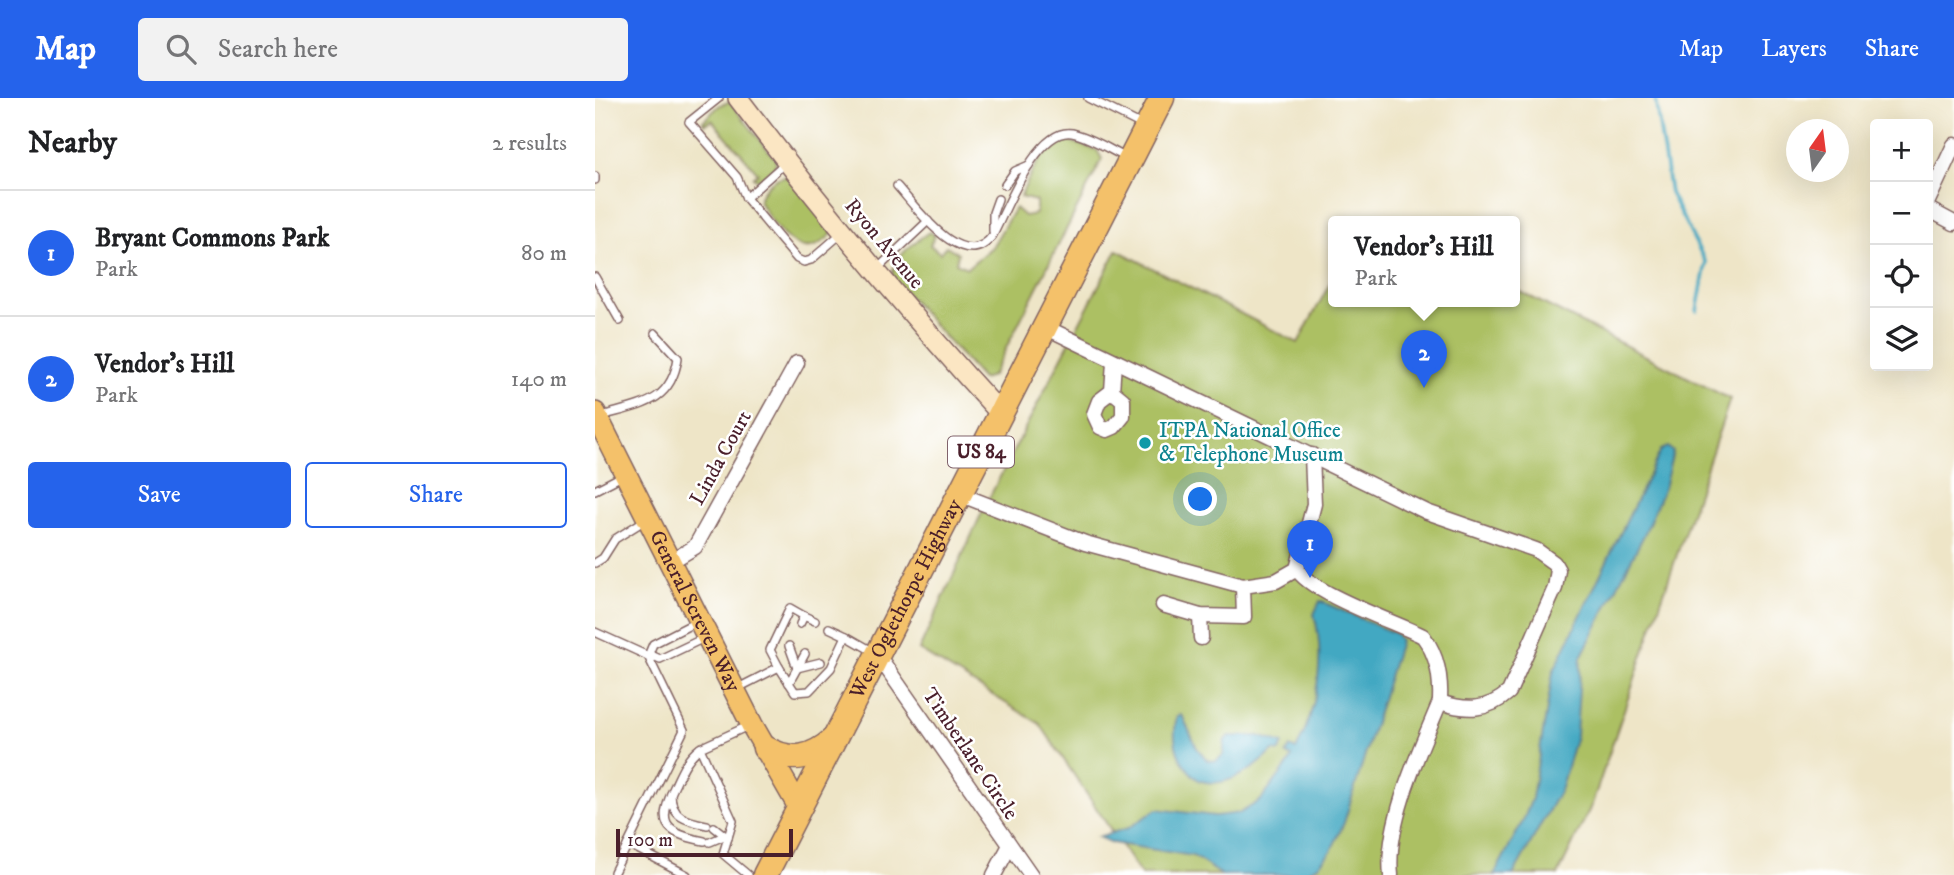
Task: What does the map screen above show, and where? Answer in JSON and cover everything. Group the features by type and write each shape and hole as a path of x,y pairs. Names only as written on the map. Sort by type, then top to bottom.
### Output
{"highway":[{"name":"West Oglethorpe Highway","path":"765,875 1162,98"},
{"path":"765,748 777,755 801,758 824,748 834,738"}],"main road":[{"name":"General Screven Way","path":"596,417 705,627 752,725 799,807"}],"street":[{"name":"Ryon Avenue","path":"738,98 876,270 1001,414"},
{"path":"1933,190 1954,145"},
{"path":"1933,212 1954,223"},
{"path":"1045,327 1427,512 1536,550 1554,563 1557,569 1555,588 1509,692 1496,704 1474,709 1440,702"},
{"path":"1112,391 1114,362"},
{"name":"Linda Court","path":"670,562 695,547 797,363"},
{"path":"959,494 1086,544 1243,586 1276,581 1297,569 1314,505 1312,455"},
{"path":"1297,569 1302,576 1322,590 1423,636 1432,648 1440,676 1440,702 1401,810 1391,852 1391,875"},
{"path":"1163,605 1200,616 1244,617 1243,586"},
{"path":"1200,616 1201,638"},
{"name":"Timberlane Circle","path":"877,654 1031,875"},
{"path":"994,875 1009,847"}],"lane":[{"path":"719,98 689,122 737,177 746,198 792,254 804,262 817,256 844,231"},
{"path":"1088,98 1147,127"},
{"path":"897,186 928,221 949,239 967,249 983,246 993,235 1029,165 1043,144 1064,133 1075,134 1131,160"},
{"path":"746,198 787,162"},
{"path":"1005,185 1015,171 1029,165"},
{"path":"993,235 994,208 998,199"},
{"path":"876,270 928,221"},
{"path":"595,277 597,287 620,321"},
{"path":"596,417 660,398 667,388 678,358 655,333"},
{"path":"595,490 626,474"},
{"path":"595,563 603,558 615,539 648,518"},
{"path":"815,621 790,608 770,649 795,692 809,691 831,668 846,636"},
{"path":"800,624 804,616"},
{"path":"595,631 660,659 705,627"},
{"path":"614,872 684,730 649,655 653,644 705,627"},
{"path":"832,633 846,636 877,654"},
{"path":"789,646 797,668"},
{"path":"789,683 805,654"},
{"path":"797,668 821,662"},
{"path":"735,690 779,667"},
{"path":"726,837 707,841 683,837 664,821 663,809 690,755 752,725"},
{"path":"700,748 733,821 723,854 748,875"},
{"path":"671,794 674,812 681,818 710,826 726,837"},
{"path":"628,844 687,875"}],"green space":[{"path":"730,102 776,160 775,167 758,180 753,177 758,173 712,120 704,124 703,121 720,105"},
{"path":"1066,140 1097,150 1102,159 992,376 982,379 894,280 894,266 904,253 929,232 935,235 930,245 940,253 946,246 958,253 956,263 967,268 992,247 1015,208 1024,216 1036,214 1036,201 1020,197 1043,155"},
{"path":"790,176 834,229 828,238 812,247 793,243 777,228 759,201 770,183"},
{"path":"1117,250 1298,343 1328,287 1328,307 1520,307 1520,292 1730,399 1592,804 1558,875 1141,875 1040,724 919,650 985,506"}],"water":[{"path":"1668,447 1673,452 1664,488 1644,535 1581,657 1576,736 1560,790 1513,875 1494,875 1523,821 1532,798 1553,672 1661,450"},
{"path":"1320,601 1396,634 1400,641 1344,823 1331,851 1318,866 1301,875 1222,875 1193,856 1112,843 1098,837 1128,828 1157,809 1215,816 1240,813 1261,800 1289,763 1292,757 1286,754 1290,747 1296,750 1309,718 1319,666 1318,631 1314,614"},
{"path":"1182,715 1197,748 1207,760 1216,761 1223,755 1225,740 1229,736 1259,736 1283,744 1279,752 1273,751 1239,776 1208,783 1193,775 1176,747 1177,716"}],"waterway":[{"path":"1655,98 1670,193 1706,263 1697,311"}],"place":[{"name":"Vendor's Hill","path":"1424,388"},
{"name":"ITPA National Office & Telephone Museum","path":"1145,443"},
{"name":"Bryant Commons Park","path":"1310,578"}]}
